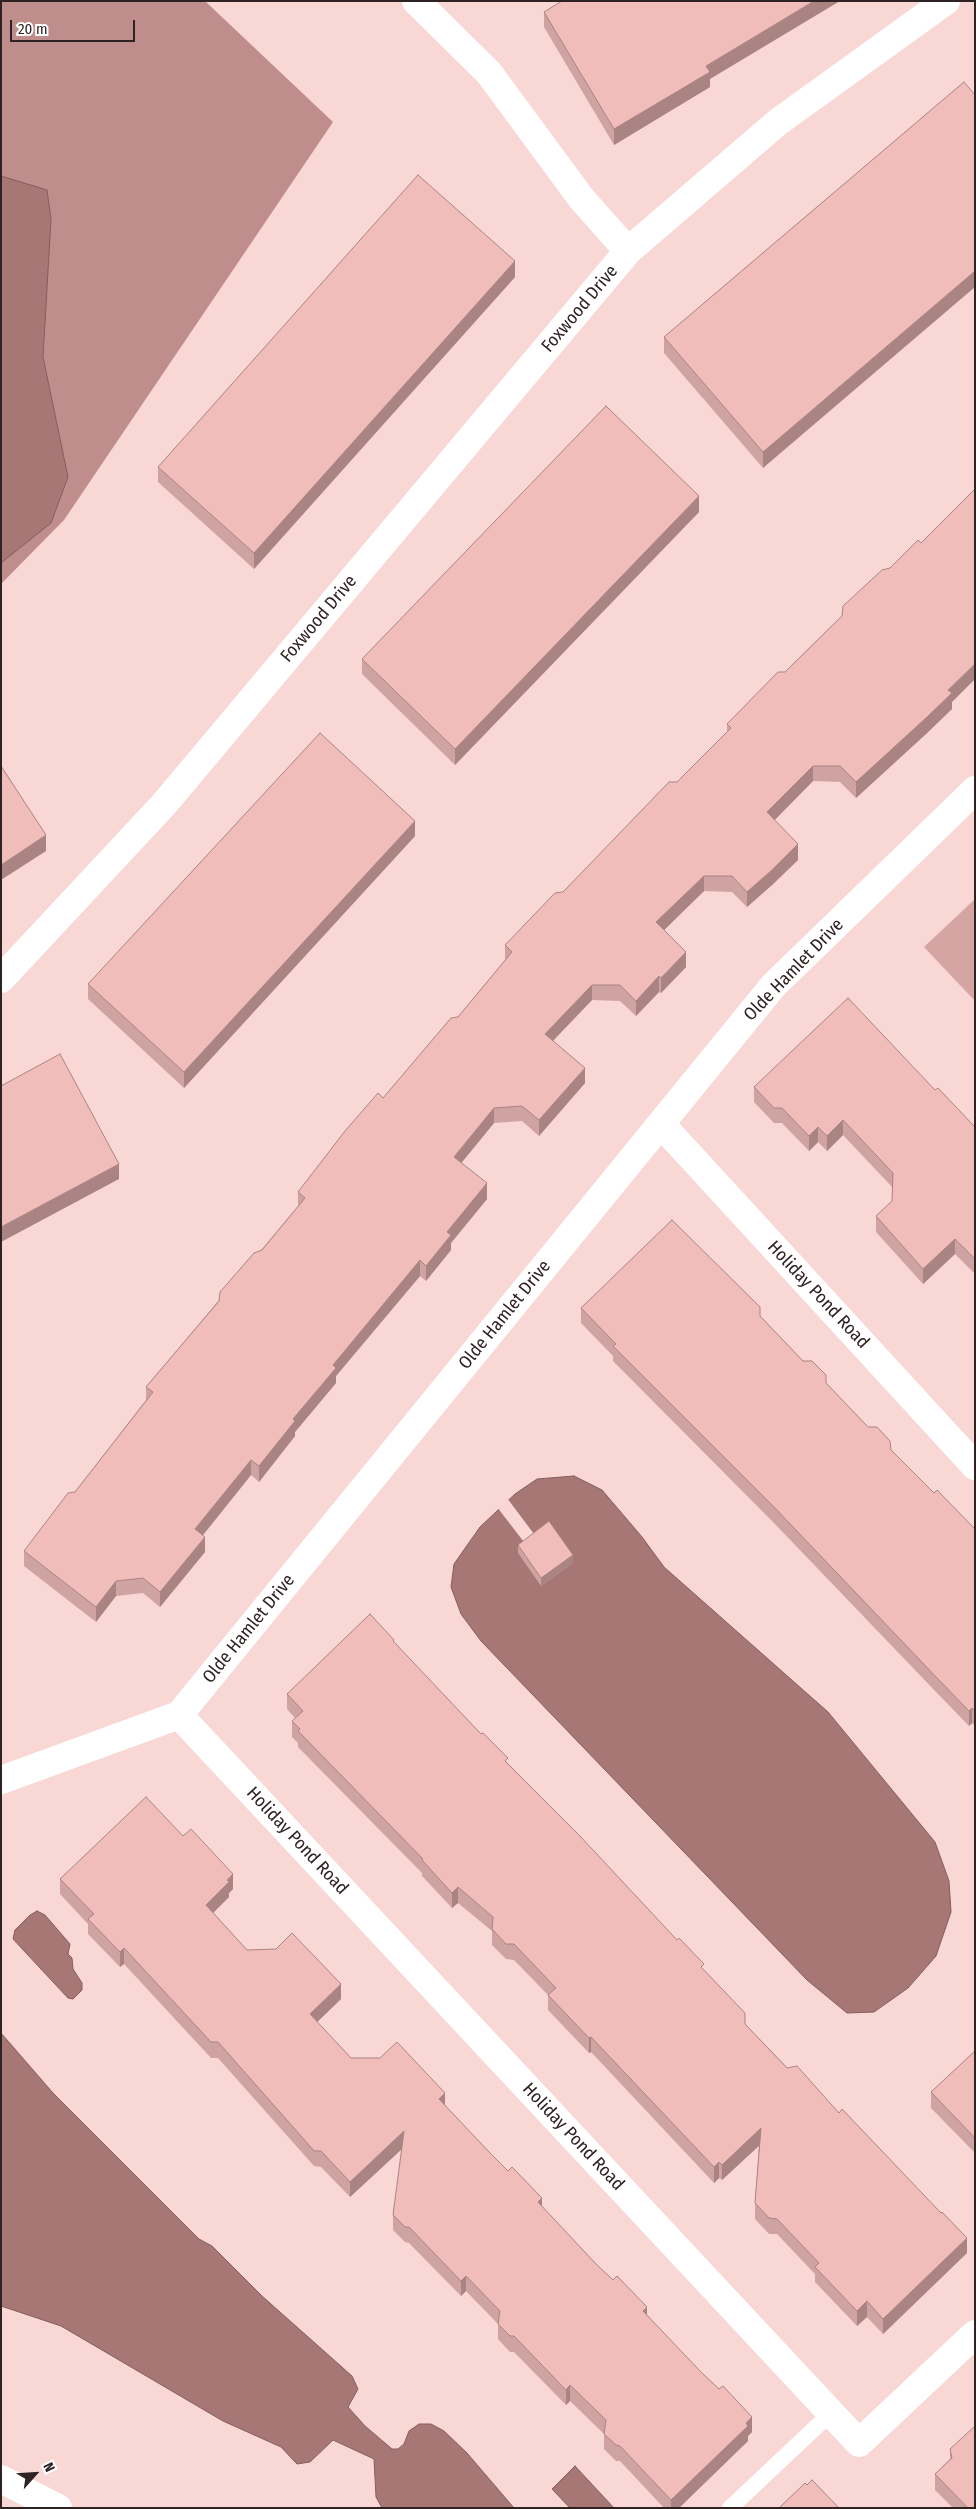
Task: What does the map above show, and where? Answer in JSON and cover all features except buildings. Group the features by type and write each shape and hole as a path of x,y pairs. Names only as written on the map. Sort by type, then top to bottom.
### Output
{"street":[{"name":"Foxwood Drive","path":"416,1 489,73 580,198 628,251"},
{"name":"Foxwood Drive","path":"1,979 165,802 628,251 778,122 946,1"},
{"name":"Olde Hamlet Drive","path":"179,1715 773,986 975,790"},
{"name":"Holiday Pond Road","path":"661,1124 975,1466"},
{"name":"Holiday Pond Road","path":"179,1715 859,2443 975,2334"},
{"path":"1,1780 179,1715"},
{"path":"1,2479 58,2508"}],"lane":[{"path":"730,2508 831,2413"}],"shaded area":[{"path":"1,1 205,1 333,122 64,520 1,584"},
{"path":"1,176 47,190 51,219 43,357 68,477 51,523 1,563"},
{"path":"975,899 975,1001 924,947"},
{"path":"574,1476 602,1490 642,1537 664,1567 828,1712 935,1842 949,1881 951,1912 936,1956 908,1988 874,2012 847,2013 807,1980 481,1641 461,1614 451,1587 454,1564 480,1527 515,1494 537,1479"},
{"path":"37,1911 45,1915 70,1944 68,1954 72,1958 73,1969 82,1983 82,1990 73,1999 68,1998 13,1939 15,1930 30,1915"},
{"path":"1,2033 53,2093 199,2239 212,2246 262,2296 352,2376 358,2389 348,2407 365,2426 392,2449 398,2449 404,2444 409,2431 419,2424 431,2424 444,2431 467,2453 514,2508 382,2508 376,2497 374,2459 333,2440 310,2462 297,2464 281,2447 223,2421 61,2326 1,2306"},
{"path":"575,2466 614,2508 570,2508 552,2489"}],"pier":[{"path":"507,1498 537,1538 527,1546 497,1507"}]}
